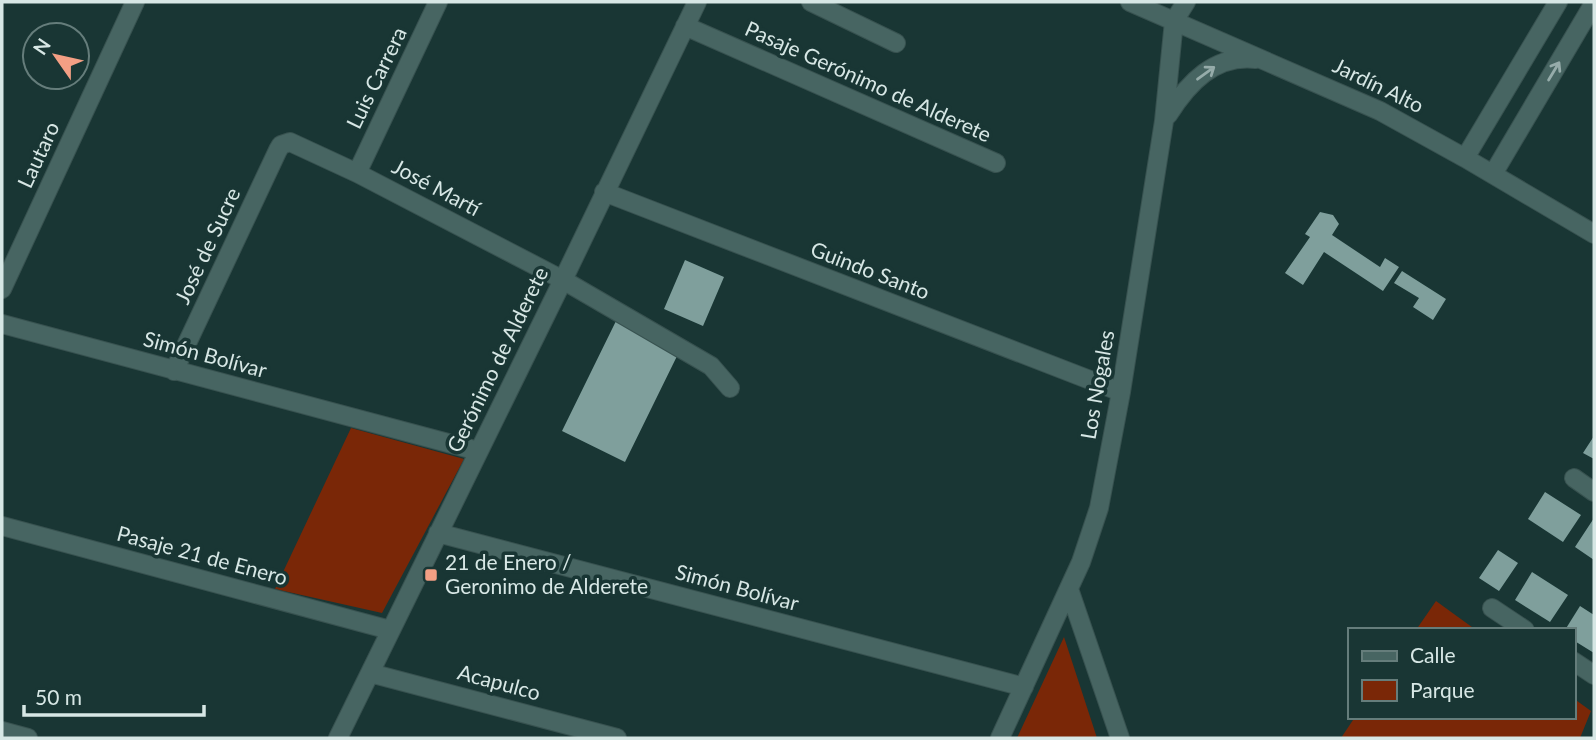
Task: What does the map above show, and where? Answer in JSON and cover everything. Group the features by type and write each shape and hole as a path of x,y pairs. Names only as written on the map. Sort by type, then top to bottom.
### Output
{"street":[{"name":"Lautaro","path":"2,289 135,2"},
{"name":"Luis Carrera","path":"357,173 438,2"},
{"name":"Gerónimo de Alderete","path":"338,738 696,2"},
{"path":"811,2 896,43"},
{"name":"Jardín Alto","path":"1130,2 1380,111 1594,234"},
{"path":"1174,21 1186,2"},
{"path":"1465,158 1558,2"},
{"path":"1493,174 1594,3"},
{"name":"Los Nogales","path":"1000,738 1069,589 1099,508 1121,392 1164,121 1174,21"},
{"name":"Pasaje Gerónimo de Alderete","path":"684,26 996,163"},
{"path":"1164,121 1185,89 1215,66 1242,57 1268,61"},
{"name":"José Martí","path":"285,143 295,144 357,173 563,280 711,366 730,388"},
{"name":"José de Sucre","path":"174,370 278,150 285,143"},
{"name":"Guindo Santo","path":"604,192 1121,392"},
{"name":"Simón Bolívar","path":"2,324 478,451"},
{"path":"1574,478 1594,492"},
{"name":"Pasaje 21 de Enero","path":"2,527 390,630"},
{"name":"Simón Bolívar","path":"438,533 1024,687"},
{"path":"1069,589 1120,738"},
{"path":"1492,608 1522,628"},
{"path":"1575,662 1594,675"},
{"name":"Acapulco","path":"370,673 617,738"},
{"path":"2,731 28,738"}],"green space":[{"path":"351,428 464,459 382,613 275,589"},
{"path":"1436,601 1473,628 1417,628"},
{"path":"1064,637 1097,738 1017,738"},
{"path":"1575,699 1591,711 1580,738 1341,738 1354,719 1575,719"}],"building":[{"path":"1320,212 1333,215 1339,224 1332,235 1380,267 1385,258 1399,267 1383,291 1324,252 1303,285 1285,273 1310,237 1305,234"},
{"path":"685,260 724,277 703,326 664,309"},
{"path":"1402,271 1446,299 1433,320 1413,307 1419,298 1394,283"},
{"path":"616,321 679,352 625,462 562,431"},
{"path":"1594,436 1594,459 1583,453"},
{"path":"1545,492 1581,515 1563,542 1528,519"},
{"path":"1594,518 1594,560 1575,547"},
{"path":"1498,550 1518,563 1499,591 1479,578"},
{"path":"1532,572 1568,595 1550,622 1515,600"},
{"path":"1580,606 1594,615 1594,653 1575,641 1575,628 1566,628"}],"place":[{"name":"21 de Enero / Geronimo de Alderete","path":"431,575"}]}
